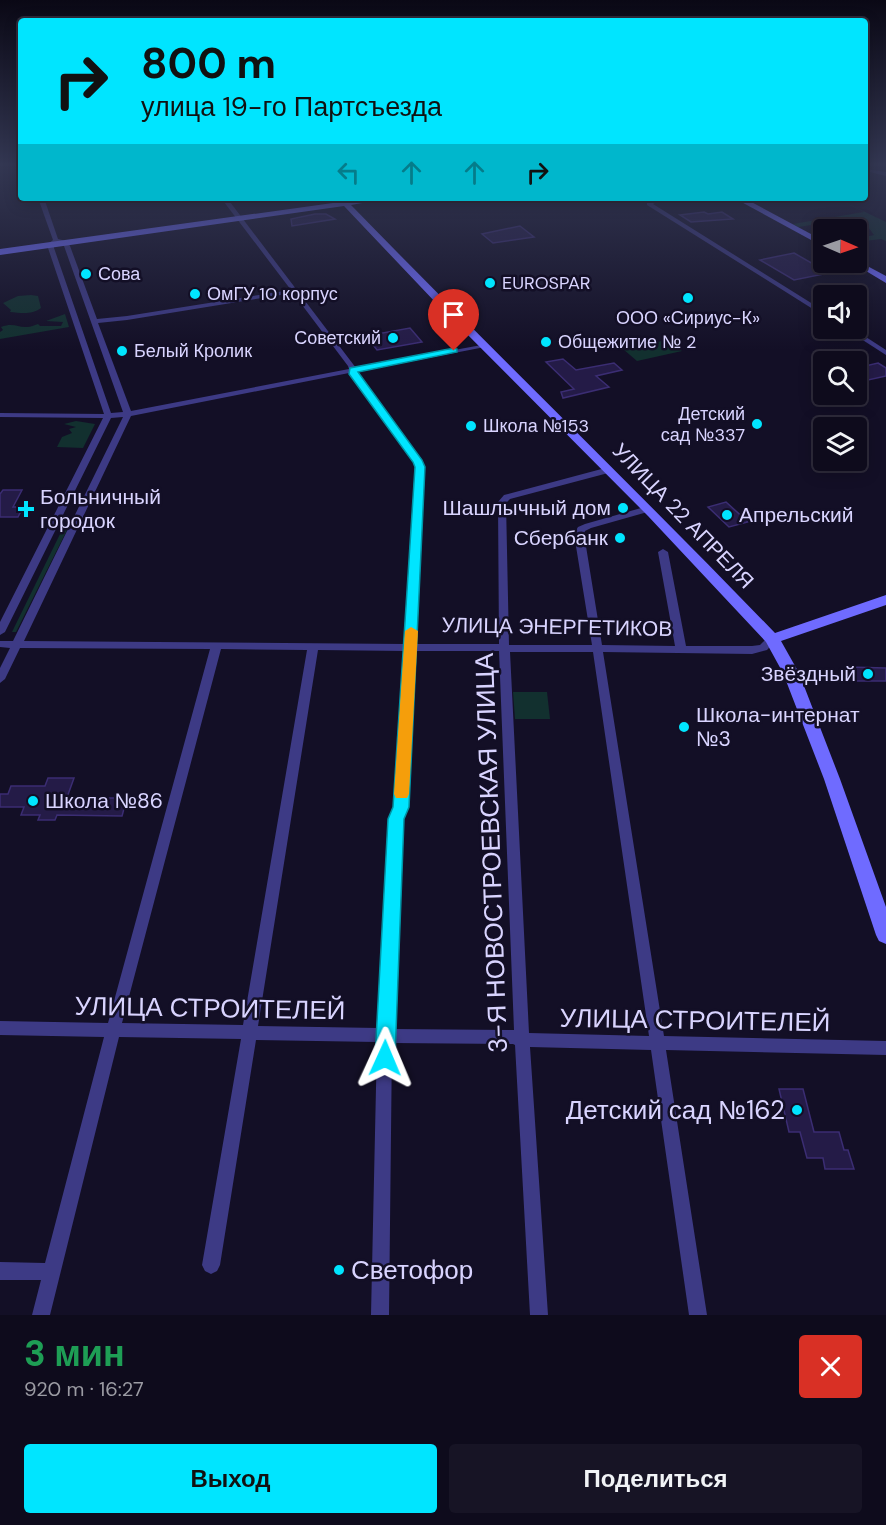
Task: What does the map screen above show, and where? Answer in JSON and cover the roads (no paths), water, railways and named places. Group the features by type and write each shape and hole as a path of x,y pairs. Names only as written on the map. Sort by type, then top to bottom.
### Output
{"main road":[{"path":"0,251 163,227"},
{"name":"УЛИЦА 22 АПРЕЛЯ","path":"368,227 648,509 772,639 791,673 832,779 886,935"},
{"path":"792,227 813,239"},
{"path":"867,269 886,280"},
{"name":"УЛИЦА ЭНЕРГЕТИКОВ","path":"772,639 886,600"}],"street":[{"path":"0,679 128,414 95,321 52,227"},
{"path":"246,227 354,370 353,374 420,465 401,807 396,819 386,1035 380,1315"},
{"path":"686,227 813,307"},
{"path":"0,632 108,416 58,242"},
{"path":"95,321 295,291"},
{"path":"864,339 886,353"},
{"path":"0,415 108,416 128,414 485,345"},
{"name":"3-Я НОВОСТРОЕВСКАЯ УЛИЦА","path":"539,1315 522,1040 506,699 502,527 504,499 609,470"},
{"path":"648,509 588,526 581,529 579,534 623,808 698,1315"},
{"path":"663,552 681,649"},
{"name":"УЛИЦА ЭНЕРГЕТИКОВ","path":"0,644 752,650 763,648 772,639"},
{"path":"41,1315 114,1029 216,647"},
{"path":"211,1265 314,647"},
{"name":"УЛИЦА СТРОИТЕЛЕЙ","path":"0,1028 398,1037 513,1037 522,1040 886,1048"},
{"path":"0,1271 53,1272"}],"place":[{"name":"Сова","path":"86,274"},
{"name":"EUROSPAR","path":"490,283"},
{"name":"ОмГУ 10 корпус","path":"195,294"},
{"name":"ООО «Сириус-К»","path":"688,298"},
{"name":"Советский","path":"393,338"},
{"name":"Общежитие № 2","path":"546,342"},
{"name":"Белый Кролик","path":"122,351"},
{"name":"Детский сад №337","path":"757,424"},
{"name":"Школа №153","path":"471,426"},
{"name":"Шашлычный дом","path":"623,508"},
{"name":"Больничный городок","path":"26,509"},
{"name":"Апрельский","path":"727,515"},
{"name":"Сбербанк","path":"620,538"},
{"name":"Звёздный","path":"868,674"},
{"name":"Школа-интернат №3","path":"684,727"},
{"name":"Школа №86","path":"33,801"},
{"name":"Детский сад №162","path":"797,1110"},
{"name":"Светофор","path":"339,1270"}]}
